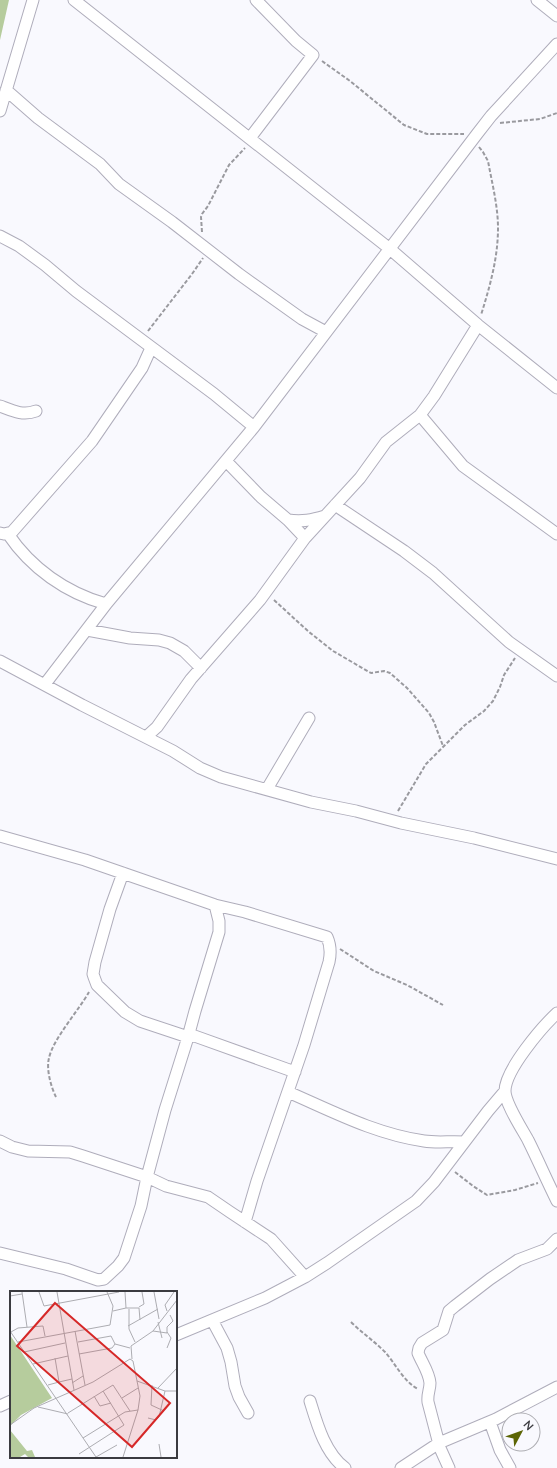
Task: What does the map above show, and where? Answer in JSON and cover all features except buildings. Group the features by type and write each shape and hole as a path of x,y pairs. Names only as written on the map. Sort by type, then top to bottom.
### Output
{"street":[{"path":"0,111 33,0"},
{"path":"74,0 390,249 478,325 557,388"},
{"path":"251,139 313,55 296,41 256,0"},
{"path":"537,0 557,16"},
{"path":"45,684 145,556 254,427 477,134 557,44"},
{"path":"6,90 38,118 100,164 119,184 172,222 238,274 302,319 326,332"},
{"path":"0,236 19,246 46,265 76,291 214,394 254,427"},
{"path":"146,737 157,727 191,679 265,593 305,538 360,478 386,442 420,415 434,396 478,325"},
{"path":"4,533 12,532 92,441 142,368 151,348"},
{"path":"0,406 22,414 28,414 36,411"},
{"path":"420,415 464,466 557,534"},
{"path":"226,461 261,497 288,520 305,538"},
{"path":"335,505 404,551 433,573 509,642 557,676"},
{"path":"288,520 299,522 325,516"},
{"path":"4,533 27,558 66,589 89,600 106,604"},
{"path":"87,630 130,638 159,640 170,643 184,651 201,668"},
{"path":"0,661 173,751 200,768 221,777 311,802 474,838 557,859"},
{"path":"267,789 309,718"},
{"path":"0,836 85,860 215,905 245,912 327,937 331,951 329,962 295,1072 244,1222"},
{"path":"123,873 110,909 95,962 93,974 97,985 125,1012 140,1020 189,1035 295,1072"},
{"path":"0,1253 66,1269 98,1280 104,1279 124,1258 141,1206 147,1177 165,1110 219,932 219,921 215,905"},
{"path":"557,1013 534,1036 506,1081 505,1091 517,1121 557,1201"},
{"path":"177,1335 265,1298 305,1277 416,1201 434,1182 505,1091"},
{"path":"288,1092 345,1119 385,1132 425,1141 464,1142"},
{"path":"0,1141 12,1147 28,1151 70,1152 147,1177 166,1186 208,1197 271,1239 305,1277"},
{"path":"450,1468 445,1460 439,1443 426,1394 430,1384 429,1378 418,1353 419,1348 427,1340 443,1330 449,1311 490,1279 518,1260 547,1249 557,1239"},
{"path":"212,1320 227,1348 237,1391 248,1413"},
{"path":"401,1468 439,1443 490,1422 557,1387"},
{"path":"0,1406 10,1401"},
{"path":"310,1401 318,1428 332,1453 345,1468"},
{"path":"490,1422 500,1450 510,1468"}],"path":[{"path":"313,55 350,81 404,125 427,134 477,134 501,123 540,119 557,113"},
{"path":"477,134 488,161 498,227 496,256 491,285 478,325"},
{"path":"202,233 202,214 208,206 229,165 251,139"},
{"path":"141,340 192,274 208,250"},
{"path":"265,593 308,632 333,651 371,673 384,671 390,673 407,688 429,713 443,746"},
{"path":"392,821 426,764 465,725 484,711 493,701 504,675 521,650"},
{"path":"329,942 374,971 407,985 443,1005"},
{"path":"56,1097 51,1080 49,1058 54,1045 85,999 94,977"},
{"path":"446,1166 473,1186 487,1194 515,1190 547,1180"},
{"path":"351,1322 386,1353 415,1388 426,1394"}],"green space":[{"path":"0,0 9,0 0,40"}]}
